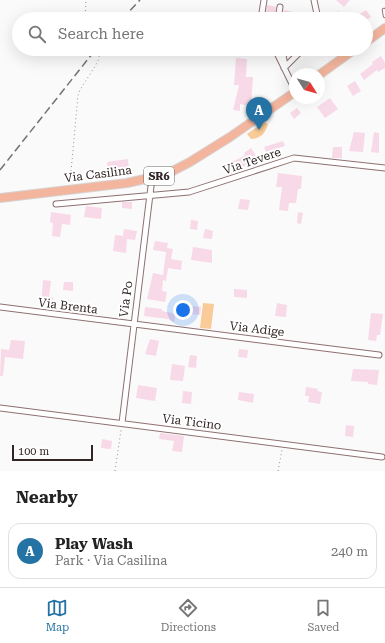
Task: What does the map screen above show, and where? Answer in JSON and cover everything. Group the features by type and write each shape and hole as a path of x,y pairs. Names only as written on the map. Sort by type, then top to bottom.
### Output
{"main road":[{"path":"373,37 385,28"},
{"path":"325,71 345,56"},
{"name":"Via Casilina","path":"0,198 74,190 152,178 173,171 194,160 289,95"}],"street":[{"path":"262,12 264,0"},
{"path":"314,0 317,12"},
{"path":"279,12 280,7"},
{"path":"279,56 289,77"},
{"path":"283,56 285,67"},
{"path":"285,67 296,56"},
{"name":"Via Tevere","path":"56,204 151,194 189,192 294,158 385,168"},
{"name":"Via Po","path":"122,423 133,323 152,178"},
{"name":"Via Brenta","path":"0,307 133,323"},
{"name":"Via Adige","path":"133,323 379,355"},
{"name":"Via Ticino","path":"0,408 382,457"}],"lane":[{"path":"384,10 385,16"}],"path":[{"path":"85,12 86,0"},
{"path":"74,190 70,183 78,94 82,84 99,61 99,56"},
{"path":"115,471 122,423"},
{"path":"278,471 283,444"}],"shaded area":[{"path":"264,122 268,124 264,133 260,137 251,139 247,134"},
{"path":"203,303 214,304 211,329 200,328"}],"building":[{"path":"336,0 350,0 344,7"},
{"path":"267,5 276,7 275,12 266,12"},
{"path":"381,56 385,63 385,68 378,72 377,70 364,80 360,74 373,64 372,62"},
{"path":"236,58 247,59 246,77 253,77 251,106 240,104 240,111 233,110 239,85 234,85"},
{"path":"355,81 361,91 353,96 347,86"},
{"path":"330,98 338,109 325,118 317,107 321,104 325,104 325,101"},
{"path":"297,108 301,113 294,119 290,113"},
{"path":"354,132 365,133 363,152 349,151"},
{"path":"374,132 379,133 379,153 371,152"},
{"path":"283,141 285,146 266,152 264,147"},
{"path":"333,147 342,147 342,158 332,158"},
{"path":"251,148 257,157 240,170 239,168 230,175 224,167 245,155 244,153"},
{"path":"128,159 129,171 108,173 107,162"},
{"path":"278,173 302,176 301,189 298,189 296,203 289,203 288,211 279,210 282,187 276,187"},
{"path":"240,199 250,200 248,210 238,209"},
{"path":"122,202 132,202 132,209 122,208"},
{"path":"86,206 102,208 101,219 84,217"},
{"path":"51,212 71,215 70,225 62,224 60,237 52,236 53,223 50,222"},
{"path":"298,212 303,213 301,224 297,223"},
{"path":"191,220 198,221 197,230 190,229"},
{"path":"124,229 137,231 135,240 127,239 126,253 113,251 115,235 123,236"},
{"path":"205,229 213,231 212,239 203,238"},
{"path":"155,241 168,243 167,248 173,249 171,259 182,261 181,270 168,268 166,281 163,280 162,291 167,292 165,302 147,299 153,273 163,275 166,252 153,250"},
{"path":"193,247 212,250 212,263 191,260"},
{"path":"43,280 51,281 49,297 53,297 52,306 41,305"},
{"path":"64,282 73,282 73,291 63,290"},
{"path":"234,289 247,290 247,298 234,297"},
{"path":"277,303 287,305 286,317 275,316"},
{"path":"193,306 201,307 200,315 192,314"},
{"path":"145,307 162,309 162,311 176,314 174,322 168,319 144,316"},
{"path":"371,313 383,314 380,335 377,335 376,341 368,340"},
{"path":"150,339 159,341 156,356 145,354"},
{"path":"11,340 25,341 23,359 5,357 3,376 0,376 1,349 9,350"},
{"path":"239,349 248,350 247,358 238,357"},
{"path":"190,355 197,356 196,368 188,367"},
{"path":"172,364 185,366 183,381 170,380"},
{"path":"353,369 379,370 377,385 368,384 368,382 351,381"},
{"path":"138,385 157,388 155,401 136,398"},
{"path":"306,387 318,389 317,391 322,392 320,404 308,402 309,396 305,396"},
{"path":"183,391 192,392 191,404 182,403"},
{"path":"239,392 254,394 253,403 238,400"},
{"path":"346,425 354,426 353,437 345,436"},
{"path":"160,433 184,436 182,452 172,451 174,441 159,439"},
{"path":"102,439 112,441 111,449 101,448"}],"railway":[{"path":"129,12 140,0"},
{"path":"0,170 90,56"}],"place":[{"name":"Play Wash","path":"259,130"}]}
